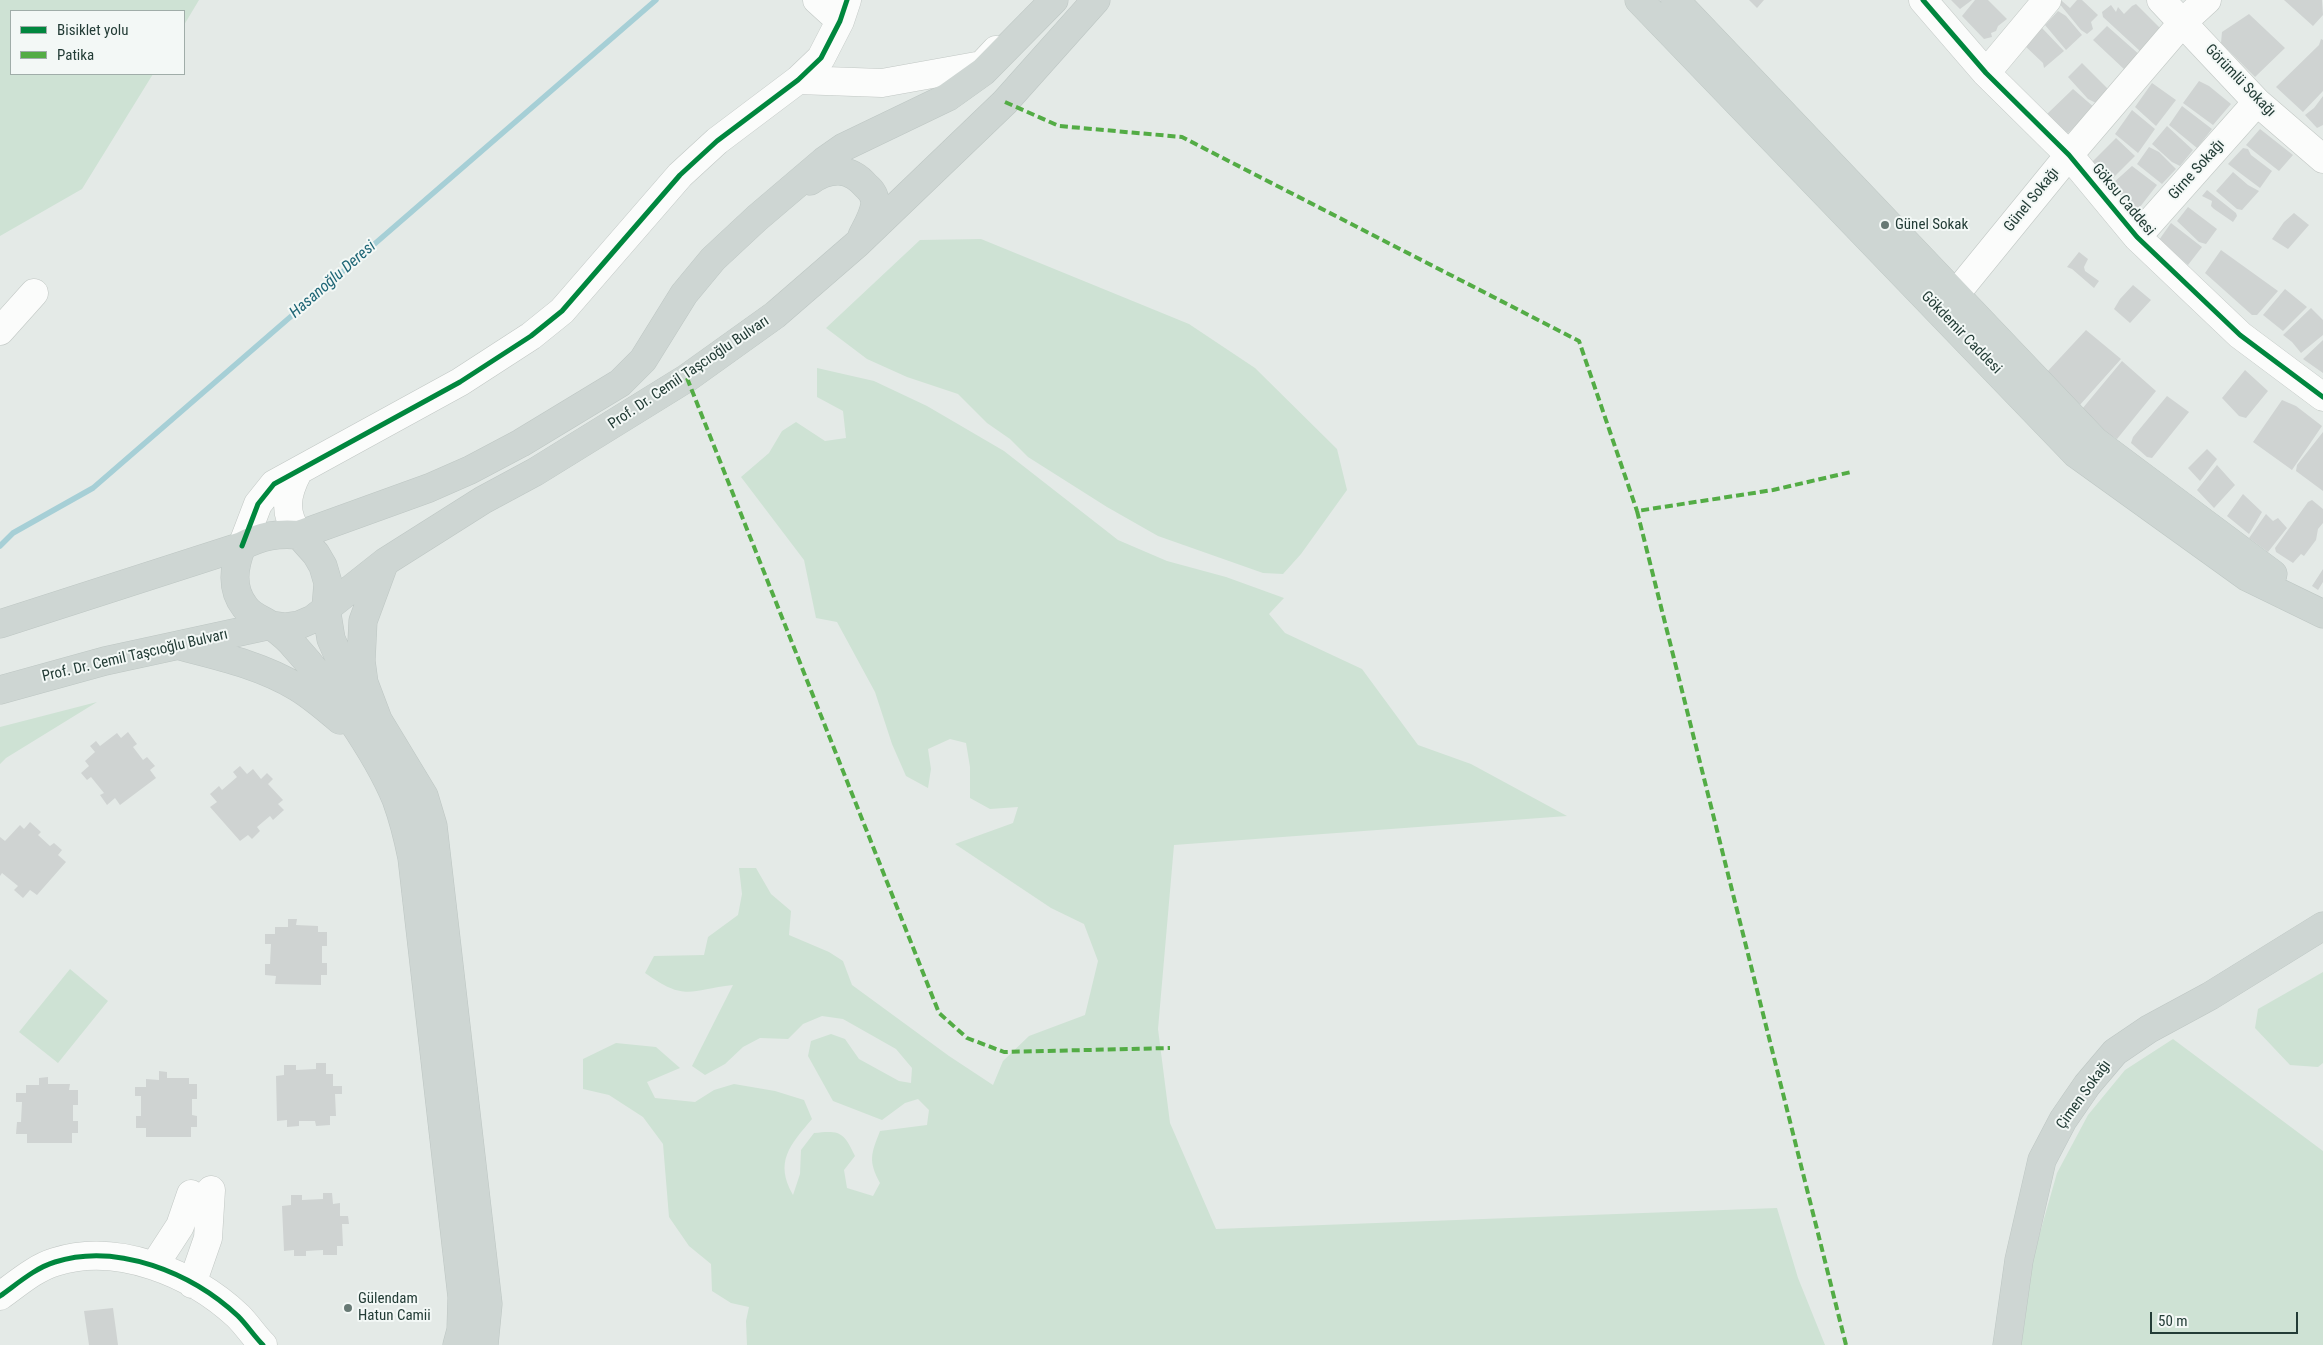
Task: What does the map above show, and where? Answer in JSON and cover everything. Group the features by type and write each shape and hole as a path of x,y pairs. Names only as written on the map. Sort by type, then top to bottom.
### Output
{"main road":[{"name":"Prof. Dr. Cemil Taşcıoğlu Bulvarı","path":"299,535 429,488 470,470 521,443 620,382 644,360 684,294 713,259 757,218 824,161 844,147 948,96 983,72 1054,0"},
{"name":"Prof. Dr. Cemil Taşcıoğlu Bulvarı","path":"326,608 385,562 483,500 535,472 687,378 775,315 858,244 1005,102 1096,0"},
{"name":"Gökdemir Caddesi","path":"1639,0 1948,302 2076,454 2246,578 2318,611"},
{"path":"1675,0 1948,302"},
{"path":"757,218 821,174 839,170 851,172 868,187 874,198 872,216 858,244"},
{"path":"0,624 85,598 273,534 299,535 316,554 323,566 328,583 326,608 331,640 369,727 381,769 396,798 412,858 462,1297 461,1330 457,1345"},
{"path":"242,546 236,561 234,577 237,593 245,607 256,618 271,625 294,645 369,727 424,796 433,826 488,1304 484,1345"},
{"path":"369,727 361,661 361,631 363,620 385,562"},
{"path":"271,625 284,627 299,626 313,619 326,608"},
{"name":"Prof. Dr. Cemil Taşcıoğlu Bulvarı","path":"0,690 105,661 271,625"},
{"path":"178,646 245,663 274,674 311,697 369,727"},
{"name":"Çimen Sokağı","path":"2007,1345 2019,1260 2042,1160 2063,1120 2087,1085 2115,1052 2149,1029 2210,996 2323,926"}],"street":[{"path":"242,546 258,504 267,490 274,484 460,382 531,336 562,311 680,175 717,140 798,80 821,58 843,10 817,0"},
{"path":"798,80 882,83 982,65 1047,0"},
{"name":"Göksu Caddesi","path":"1923,0 1986,73 2069,155 2137,237 2240,335 2323,397"},
{"path":"1986,73 2047,0"},
{"name":"Görümlü Sokağı","path":"2161,0 2257,102 2323,159"},
{"name":"Günel Sokağı","path":"1948,302 2069,155 2183,22 2207,0"},
{"name":"Girne Sokağı","path":"2137,237 2257,102"},
{"path":"0,331 34,293"},
{"path":"298,472 291,486 287,503 291,524 299,535"},
{"path":"154,1266 201,1192 208,1238 192,1284"},
{"path":"0,1296 24,1278 54,1262 85,1256 142,1261 192,1284 212,1296 238,1316 263,1345"}],"green space":[{"path":"0,0 199,0 185,23 185,10 10,10 10,75 152,75 82,189 0,236"},
{"path":"981,239 1189,324 1255,368 1337,449 1347,490 1301,554 1283,574 1263,573 1158,536 1107,507 1028,457 1010,439 987,423 958,394 907,377 867,359 826,328 920,240"},
{"path":"817,368 874,381 927,406 1004,451 1118,540 1167,561 1226,577 1284,598 1269,614 1285,633 1362,669 1418,745 1471,764 1567,816 1174,845 1158,1029 1170,1123 1216,1229 1777,1208 1798,1278 1825,1345 747,1345 746,1321 749,1307 731,1303 712,1291 711,1264 689,1246 669,1217 663,1144 643,1117 609,1095 583,1089 583,1059 616,1043 656,1047 680,1068 647,1082 655,1098 695,1102 714,1090 734,1084 775,1091 804,1100 812,1119 791,1146 785,1163 787,1183 793,1195 800,1174 801,1150 814,1133 830,1132 844,1137 855,1156 844,1170 847,1188 873,1196 880,1183 872,1163 872,1157 880,1131 927,1125 929,1110 918,1099 905,1103 882,1120 833,1101 808,1056 811,1041 831,1034 845,1039 859,1059 899,1081 911,1083 912,1068 896,1049 843,1019 822,1016 803,1024 788,1039 760,1038 743,1047 725,1064 705,1075 692,1066 733,985 688,992 670,988 645,973 654,956 704,955 708,937 738,915 742,894 739,868 756,868 771,894 791,911 789,935 829,952 843,961 852,985 949,1056 993,1085 1003,1061 1029,1036 1085,1015 1098,961 1084,924 1051,908 955,844 1013,823 1018,807 990,809 970,798 970,767 966,743 950,739 928,749 931,769 928,788 906,776 892,744 875,692 837,622 816,618 804,560 741,477 769,453 782,431 796,422 825,441 846,438 843,411 817,397"},
{"path":"97,702 6,758 0,764 0,727"},
{"path":"70,969 108,1001 58,1063 19,1032"},
{"path":"2323,972 2323,1063 2318,1067 2290,1065 2255,1028 2258,1009"},
{"path":"2173,1039 2323,1151 2323,1345 2021,1345 2032,1261 2057,1173 2088,1115 2125,1070"}],"building":[{"path":"1749,0 1764,0 1757,8"},
{"path":"1951,0 1972,0 1960,9"},
{"path":"1975,0 1988,0 2007,19 1998,26 1996,31 1991,33 1992,37 1984,39 1962,16"},
{"path":"2077,0 2082,0 2098,15 2091,22 2093,29 2087,34 2081,30 2058,2 2062,1 2070,8"},
{"path":"2284,0 2322,0 2323,15 2313,26"},
{"path":"2136,4 2161,29 2143,51 2140,51 2103,17 2102,12 2111,5 2116,12 2118,7 2124,14"},
{"path":"2058,11 2066,16 2082,35 2066,50 2045,25"},
{"path":"2249,14 2285,48 2255,77 2221,43 2222,32"},
{"path":"2107,26 2141,56 2125,70 2093,40"},
{"path":"2042,28 2064,51 2044,68 2043,63 2024,45"},
{"path":"2321,39 2323,40 2323,91 2303,112 2276,87 2319,45"},
{"path":"2082,63 2109,90 2096,103 2088,99 2068,77"},
{"path":"2199,81 2209,86 2231,104 2213,125 2183,103"},
{"path":"2152,83 2176,100 2156,126 2135,107"},
{"path":"2073,89 2095,108 2068,133 2062,131 2047,114"},
{"path":"2323,96 2323,125 2317,128 2305,115 2314,108"},
{"path":"2182,106 2212,129 2197,148 2169,125"},
{"path":"2132,110 2155,129 2138,153 2115,134"},
{"path":"2167,126 2193,150 2180,166 2172,162 2152,144"},
{"path":"2260,129 2293,155 2279,171 2246,145"},
{"path":"2116,138 2135,156 2108,183 2088,166"},
{"path":"2149,147 2159,152 2176,169 2162,184 2137,164"},
{"path":"2243,148 2248,149 2251,155 2272,171 2260,188 2228,164"},
{"path":"2132,166 2157,185 2136,212 2133,212 2110,189 2112,184"},
{"path":"2233,172 2248,185 2259,191 2242,210 2237,209 2216,191"},
{"path":"2207,190 2236,213 2237,216 2233,222 2211,206 2212,201 2202,196"},
{"path":"2188,207 2217,229 2206,244 2199,242 2177,221"},
{"path":"2294,213 2309,225 2288,249 2272,239 2284,222"},
{"path":"2171,223 2202,247 2188,265 2159,240"},
{"path":"2221,250 2278,291 2257,315 2252,315 2205,273"},
{"path":"2079,252 2088,259 2084,267 2085,271 2099,281 2094,288 2067,267"},
{"path":"2133,285 2151,300 2130,323 2114,309 2120,299"},
{"path":"2285,289 2307,307 2283,331 2263,315"},
{"path":"2311,308 2323,320 2323,335 2301,353 2283,335"},
{"path":"2086,330 2121,359 2079,406 2046,373"},
{"path":"2323,340 2323,373 2303,359"},
{"path":"2122,361 2156,391 2117,439 2100,429 2082,409"},
{"path":"2245,370 2268,391 2246,418 2239,416 2222,398"},
{"path":"2167,396 2189,412 2152,458 2147,457 2131,443 2133,437"},
{"path":"2282,400 2296,406 2322,426 2292,470 2253,442"},
{"path":"2323,432 2323,491 2296,471 2297,465"},
{"path":"2207,449 2217,459 2200,481 2188,468"},
{"path":"2217,465 2235,485 2214,508 2197,490"},
{"path":"2243,494 2262,512 2249,534 2227,516"},
{"path":"2312,500 2323,509 2323,523 2318,529 2316,540 2304,556 2301,554 2293,563 2276,552 2275,548 2308,502"},
{"path":"2266,514 2273,521 2278,518 2287,528 2268,552 2249,538"},
{"path":"2323,569 2323,582 2318,590 2312,586"},
{"path":"128,732 137,744 133,747 143,760 147,757 155,766 150,770 156,778 120,805 115,798 107,805 100,795 104,793 91,777 87,780 81,773 89,766 85,761 95,752 90,746 96,741 100,746 117,733 121,738"},
{"path":"240,766 247,774 253,769 261,779 267,773 273,779 268,784 283,800 278,804 284,810 273,820 270,816 257,827 260,831 252,839 248,835 240,841 210,807 217,802 210,794 219,786 222,790 237,777 233,772"},
{"path":"30,822 41,832 38,835 50,846 54,843 62,850 58,855 66,862 37,895 30,890 23,898 14,890 18,886 2,873 0,876 0,837 5,841 20,825 24,829"},
{"path":"288,919 297,919 296,925 318,926 318,932 327,932 327,946 322,946 322,963 327,963 327,975 321,975 321,985 275,984 276,976 265,975 265,964 270,964 271,944 265,944 265,934 275,934 275,927 288,927"},
{"path":"316,1063 326,1063 326,1074 333,1074 333,1086 342,1086 342,1094 335,1094 336,1116 330,1116 330,1125 316,1126 315,1121 299,1121 299,1126 287,1127 287,1120 277,1121 276,1076 284,1075 284,1065 296,1065 296,1070 316,1069"},
{"path":"159,1071 167,1072 167,1078 189,1078 189,1084 197,1084 197,1099 192,1099 192,1115 197,1116 197,1127 191,1127 191,1137 146,1137 146,1128 136,1128 136,1116 141,1116 141,1096 135,1096 135,1087 146,1087 146,1079 159,1080"},
{"path":"48,1077 48,1084 70,1084 69,1090 78,1090 78,1105 73,1105 73,1121 78,1121 78,1133 72,1133 72,1143 27,1143 27,1134 16,1134 17,1122 21,1122 22,1102 16,1102 16,1093 26,1093 26,1085 39,1085 39,1078"},
{"path":"323,1193 332,1193 333,1204 340,1203 340,1216 348,1216 349,1224 342,1224 343,1246 337,1246 337,1255 323,1255 323,1250 306,1251 306,1256 294,1256 294,1250 284,1251 282,1206 291,1205 291,1195 302,1195 302,1200 323,1199"},
{"path":"113,1308 118,1345 89,1345 84,1311"}],"waterway":[{"name":"Hasanoğlu Deresi","path":"0,546 13,533 93,488 656,0"}],"marked path":[{"path":"1005,102 1059,126 1182,137 1579,341 1637,511"},
{"path":"687,378 939,1013 967,1038 1004,1052 1170,1048"},
{"path":"1846,1345 1637,511 1773,490 1851,472"}],"cycle path":[{"path":"242,546 258,504 274,484 460,382 531,336 562,311 680,175 717,141 798,80 821,58 840,21 847,0"},
{"path":"1923,0 1986,73 2069,155 2137,237 2240,335 2323,397"},
{"path":"0,1296 33,1272 55,1262 79,1257 103,1256 128,1259 152,1265 199,1287 238,1316 263,1345"}],"place":[{"name":"Günel Sokak","path":"1885,225"},
{"name":"Gülendam Hatun Camii","path":"348,1308"}]}
